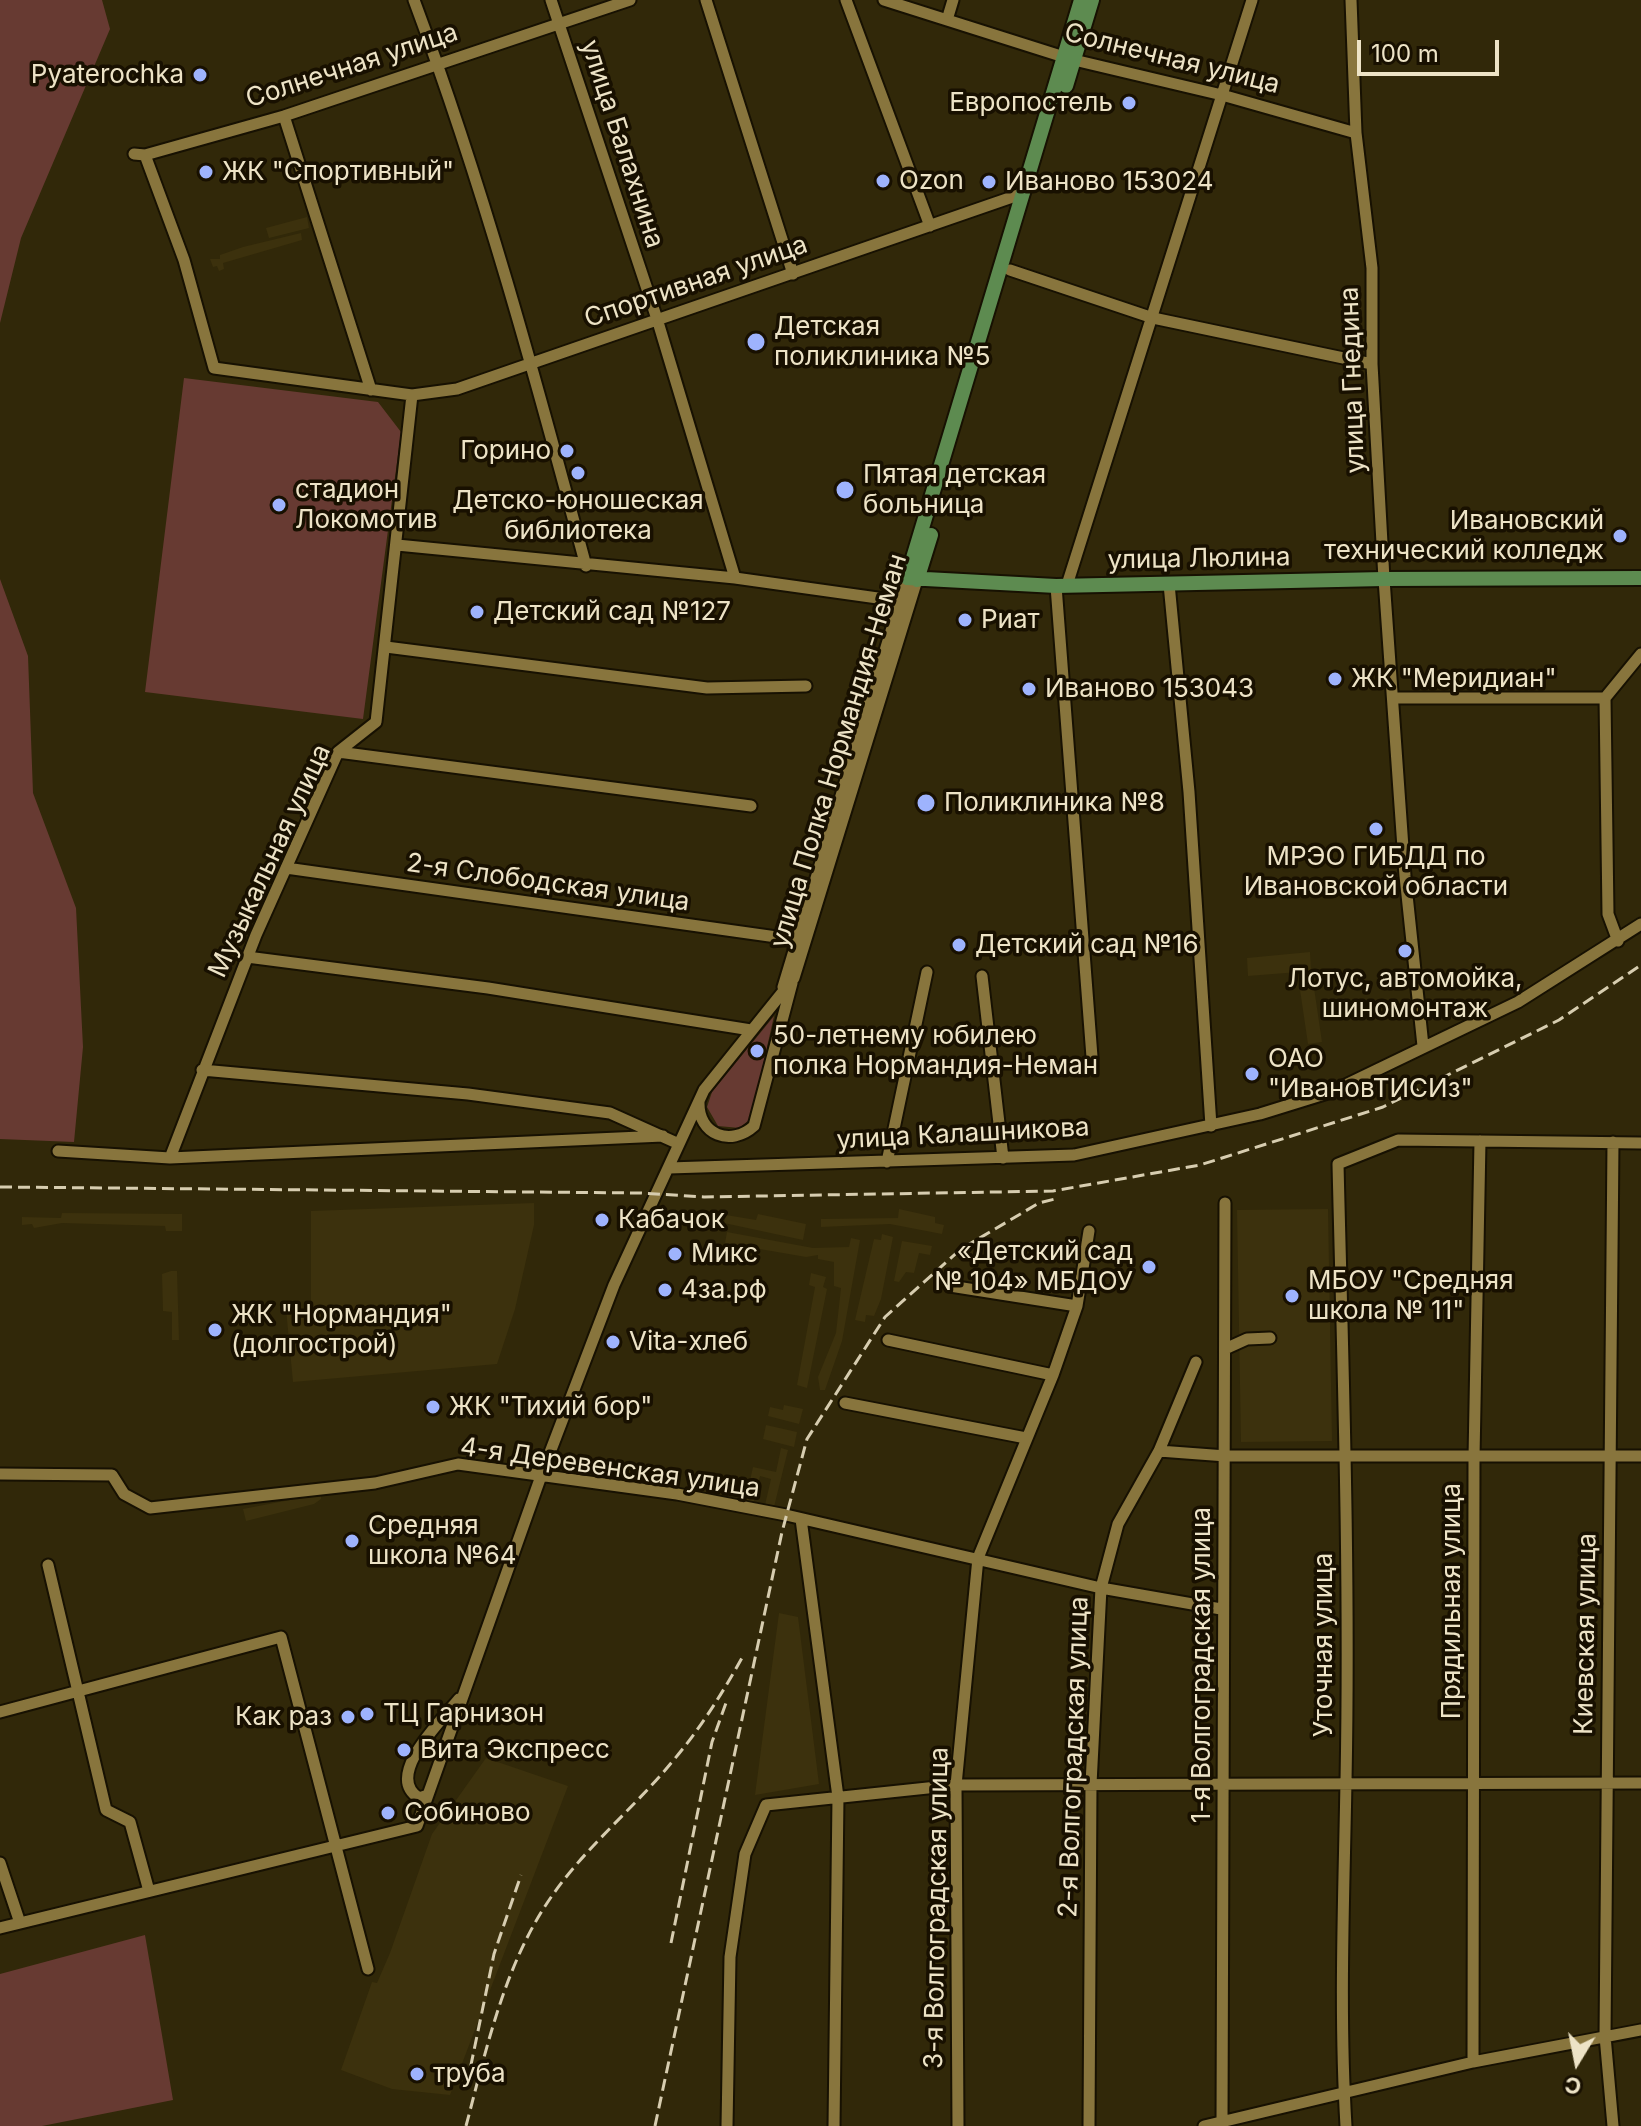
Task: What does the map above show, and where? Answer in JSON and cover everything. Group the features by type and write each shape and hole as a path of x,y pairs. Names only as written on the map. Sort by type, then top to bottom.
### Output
{"main road":[{"name":"улица Полка Нормандия-Неман","path":"1069,58 1081,0"},
{"name":"улица Полка Нормандия-Неман","path":"910,583 1069,58 1092,0"},
{"name":"улица Полка Нормандия-Неман","path":"910,583 929,541 1010,270 1028,194"},
{"path":"929,541 930,561 951,582"},
{"name":"улица Люлина","path":"910,583 1062,586 1384,579 1641,578"},
{"name":"улица Люлина","path":"910,583 998,584"}],"street":[{"path":"414,0 437,63 532,364 586,566"},
{"name":"улица Балахнина","path":"551,0 658,322 735,578"},
{"name":"Солнечная улица","path":"140,155 284,116 630,0"},
{"path":"706,0 793,274"},
{"path":"846,0 930,226"},
{"name":"Солнечная улица","path":"884,0 1069,58 1222,95 1356,133"},
{"path":"947,20 953,0"},
{"path":"1092,1057 1062,586 1153,318 1252,0"},
{"name":"улица Гнедина","path":"1351,0 1356,133 1372,268 1372,364 1384,579 1423,1046"},
{"path":"284,116 371,390"},
{"name":"Спортивная улица","path":"140,155 184,260 214,368 412,395 457,389 1028,194"},
{"path":"1010,270 1153,318 1372,364"},
{"name":"Музыкальная улица","path":"170,1158 247,957 338,752 376,722 412,395"},
{"path":"397,545 586,566 735,578 899,601"},
{"name":"улица Полка Нормандия-Неман","path":"336,1845 417,1826 541,1476 614,1285 699,1100 794,978 801,941 899,601 910,583"},
{"name":"улица Полка Нормандия-Неман","path":"773,1005 801,941 910,583"},
{"path":"1169,584 1189,792 1211,1126"},
{"path":"386,647 707,688 806,686"},
{"path":"1618,941 1608,914 1605,698 1641,654"},
{"path":"1393,698 1605,698"},
{"path":"338,752 751,806"},
{"name":"2-я Слободская улица","path":"286,868 801,941"},
{"name":"улица Калашникова","path":"669,1168 1074,1155 1211,1126 1331,1092 1518,1002 1641,924"},
{"path":"247,957 488,988 751,1030"},
{"path":"887,1162 927,972"},
{"path":"982,976 1003,1158"},
{"path":"699,1100 702,1121 716,1135 737,1137 754,1126 794,978"},
{"path":"202,1070 468,1094 610,1113 679,1144"},
{"path":"58,1151 170,1158 663,1136"},
{"name":"Уточная улица","path":"1346,2126 1342,1903 1346,1781 1345,1456 1338,1164 1398,1140 1480,1141"},
{"path":"1480,1141 1641,1143"},
{"name":"Прядильная улица","path":"1473,2062 1474,1457 1480,1141"},
{"name":"Киевская улица","path":"1613,1142 1605,2036 1613,2126"},
{"name":"1-я Волгоградская улица","path":"1222,2124 1225,1786 1221,1609 1226,1456 1225,1203"},
{"name":"3-я Волгоградская улица","path":"958,2126 956,1785 978,1558 1053,1375 1077,1306 1089,1231"},
{"path":"950,1286 1077,1306"},
{"path":"1225,1349 1247,1339 1270,1338"},
{"path":"888,1340 1053,1375"},
{"name":"2-я Волгоградская улица","path":"1089,2126 1091,1784 1101,1588 1118,1524 1159,1451 1196,1362"},
{"path":"845,1403 1026,1438"},
{"path":"1159,1451 1226,1456 1641,1456"},
{"name":"4-я Деревенская улица","path":"0,1474 112,1475 124,1494 150,1508 375,1483 458,1464 677,1494 978,1558 1101,1588 1221,1609"},
{"path":"801,1519 838,1797 834,2126"},
{"path":"48,1565 75,1693 106,1810 130,1822 149,1891"},
{"path":"0,1712 281,1637 368,1969"},
{"path":"428,1795 419,1798 410,1793 405,1784 407,1771 416,1754 467,1689"},
{"path":"727,2126 730,1957 745,1854 766,1805 956,1785 1225,1786 1346,1781 1641,1783"},
{"path":"0,1928 336,1845"},
{"path":"0,1863 20,1923"},
{"path":"1204,2126 1473,2062 1641,2030"}],"shaded area":[{"path":"0,0 102,0 110,29 21,238 0,323"},
{"path":"307,217 309,228 269,238 266,228"},
{"path":"301,233 302,240 223,263 224,269 219,271 210,259 220,259 220,255 243,247"},
{"name":"стадион Локомотив","path":"184,378 378,402 401,432 363,719 145,692"},
{"path":"0,579 28,656 33,793 76,908 83,1047 74,1142 0,1139"},
{"name":"ОАО \"ИвановТИСИз\"","path":"1310,952 1311,971 1248,976 1247,958"},
{"name":"ОАО \"ИвановТИСИз\"","path":"1313,981 1322,1042 1308,1044 1299,983"},
{"path":"774,1016 751,1118 740,1128 718,1126 707,1107 712,1092"},
{"path":"534,1203 534,1225 515,1309 497,1364 293,1382 286,1309 311,1309 311,1211"},
{"path":"899,1209 935,1217 935,1223 944,1225 942,1234 890,1224 821,1227 821,1219 898,1218"},
{"path":"1328,1209 1332,1441 1241,1442 1237,1210"},
{"path":"62,1213 182,1214 182,1231 166,1231 165,1226 62,1223 34,1228 32,1224 22,1225 22,1217 61,1218"},
{"path":"758,1214 806,1224 803,1240 724,1223 726,1215 756,1220"},
{"path":"727,1232 813,1248 849,1247 851,1238 860,1240 842,1341 825,1390 820,1390 818,1377 836,1333 841,1288 834,1286 834,1262 818,1259 818,1255 806,1257 725,1243"},
{"path":"882,1234 893,1237 881,1299 874,1316 866,1315 865,1322 855,1320 874,1239 881,1240"},
{"path":"902,1241 932,1246 930,1255 919,1253 914,1273 906,1272 899,1282 894,1281"},
{"path":"177,1271 179,1340 172,1340 172,1312 163,1311 162,1274"},
{"path":"811,1273 826,1277 823,1287 827,1289 807,1388 797,1385 815,1287 809,1285"},
{"path":"784,1405 803,1409 799,1424 768,1416 770,1407 783,1410"},
{"path":"766,1425 797,1432 794,1447 763,1439"},
{"path":"781,1448 788,1450 774,1507 765,1505 771,1479 760,1476 753,1505 745,1503 753,1467 776,1472"},
{"path":"321,1494 321,1499 314,1504 246,1521 243,1509"},
{"path":"779,1613 798,1617 819,1784 755,1795"},
{"path":"486,1758 568,1786 450,2095 392,2089 341,2070 372,1982 377,1983 390,1953 432,1834"},
{"path":"145,1935 173,2100 42,2126 0,2126 0,1974"}],"railway":[{"path":"0,1187 641,1193 704,1197 1053,1191 1200,1165 1383,1107 1559,1020 1641,965"},
{"path":"655,2126 782,1532 807,1439 885,1317 961,1249 1039,1203 1059,1198"},
{"path":"466,2126 500,2005 537,1919 581,1859 682,1750 743,1656"},
{"path":"671,1943 712,1742 726,1703"},
{"path":"467,2084 494,1954 521,1875"}],"place":[{"name":"Pyaterochka","path":"200,75"},
{"name":"Европостель","path":"1129,103"},
{"name":"ЖК \"Спортивный\"","path":"206,172"},
{"name":"Ozon","path":"883,181"},
{"name":"Иваново 153024","path":"989,182"},
{"name":"Детская поликлиника №5","path":"756,342"},
{"name":"Горино","path":"567,451"},
{"name":"Детско-юношеская библиотека","path":"578,473"},
{"name":"Пятая детская больница","path":"845,490"},
{"name":"стадион Локомотив","path":"279,505"},
{"name":"Ивановский технический колледж","path":"1620,536"},
{"name":"Детский сад №127","path":"477,612"},
{"name":"Риат","path":"965,620"},
{"name":"ЖК \"Меридиан\"","path":"1335,679"},
{"name":"Иваново 153043","path":"1029,689"},
{"name":"Поликлиника №8","path":"926,803"},
{"name":"МРЭО ГИБДД по Ивановской области","path":"1376,829"},
{"name":"Детский сад №16","path":"959,945"},
{"name":"Лотус, автомойка, шиномонтаж","path":"1405,951"},
{"name":"50-летнему юбилею полка Нормандия-Неман","path":"757,1051"},
{"name":"ОАО \"ИвановТИСИз\"","path":"1252,1074"},
{"name":"Кабачок","path":"602,1220"},
{"name":"Микс","path":"675,1254"},
{"name":"«Детский сад № 104» МБДОУ","path":"1149,1267"},
{"name":"4за.рф","path":"665,1290"},
{"name":"МБОУ \"Средняя школа № 11\"","path":"1292,1296"},
{"name":"ЖК \"Нормандия\" (долгострой)","path":"215,1330"},
{"name":"Vita-хлеб","path":"613,1342"},
{"name":"ЖК \"Тихий бор\"","path":"433,1407"},
{"name":"Средняя школа №64","path":"352,1541"},
{"name":"ТЦ Гарнизон","path":"367,1714"},
{"name":"Как раз","path":"348,1717"},
{"name":"Вита Экспресс","path":"404,1750"},
{"name":"Собиново","path":"388,1813"},
{"name":"труба","path":"417,2074"}]}
